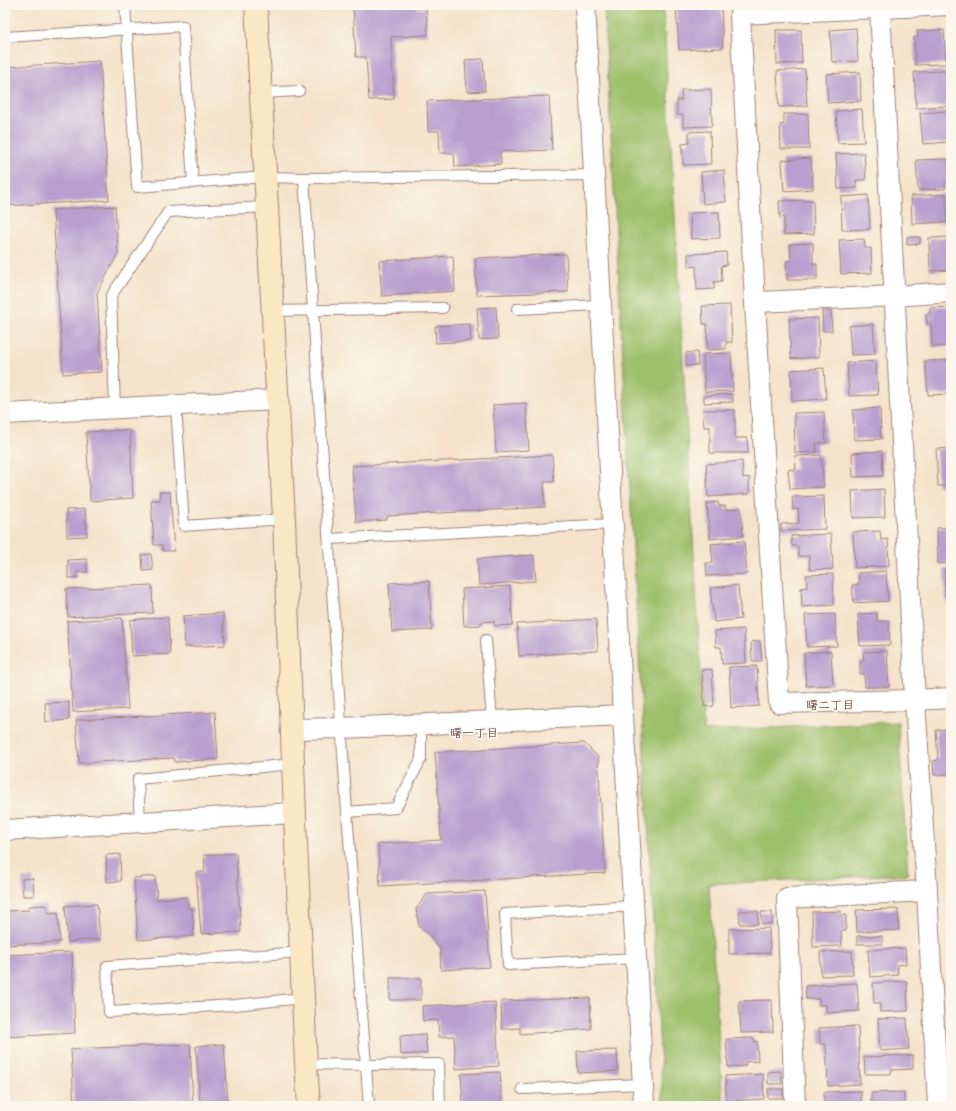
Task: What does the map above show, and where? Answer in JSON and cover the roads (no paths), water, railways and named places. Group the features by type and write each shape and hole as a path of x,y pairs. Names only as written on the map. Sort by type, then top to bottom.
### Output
{"street":[{"path":"256,5 284,519 295,813 309,1106"},
{"path":"585,5 644,1106"},
{"path":"951,5 740,14 755,302 779,704 951,698"},
{"path":"880,8 915,700 938,1106"},
{"path":"755,302 951,292"},
{"path":"5,414 277,400"},
{"path":"292,729 421,725 623,715"},
{"path":"5,830 295,813"},
{"path":"795,1106 787,898 927,891"}],"lane":[{"path":"125,5 136,187 265,177 304,178 593,175"},
{"path":"5,37 183,26 193,183"},
{"path":"261,93 299,91"},
{"path":"304,178 347,812 369,1106"},
{"path":"115,408 111,296 168,212 267,207"},
{"path":"517,309 600,305"},
{"path":"272,310 442,308"},
{"path":"176,405 184,526 284,519"},
{"path":"329,539 612,524"},
{"path":"486,640 492,721"},
{"path":"347,812 396,808 421,759 421,725"},
{"path":"140,822 138,779 293,764"},
{"path":"633,906 505,914 508,965 636,958"},
{"path":"301,952 107,966 109,1012 278,1002 303,998"},
{"path":"306,1064 439,1064 440,1106"},
{"path":"522,1088 643,1084"}],"district":[{"name":"曙二丁目","path":"830,705"},
{"name":"曙一丁目","path":"474,733"}]}
